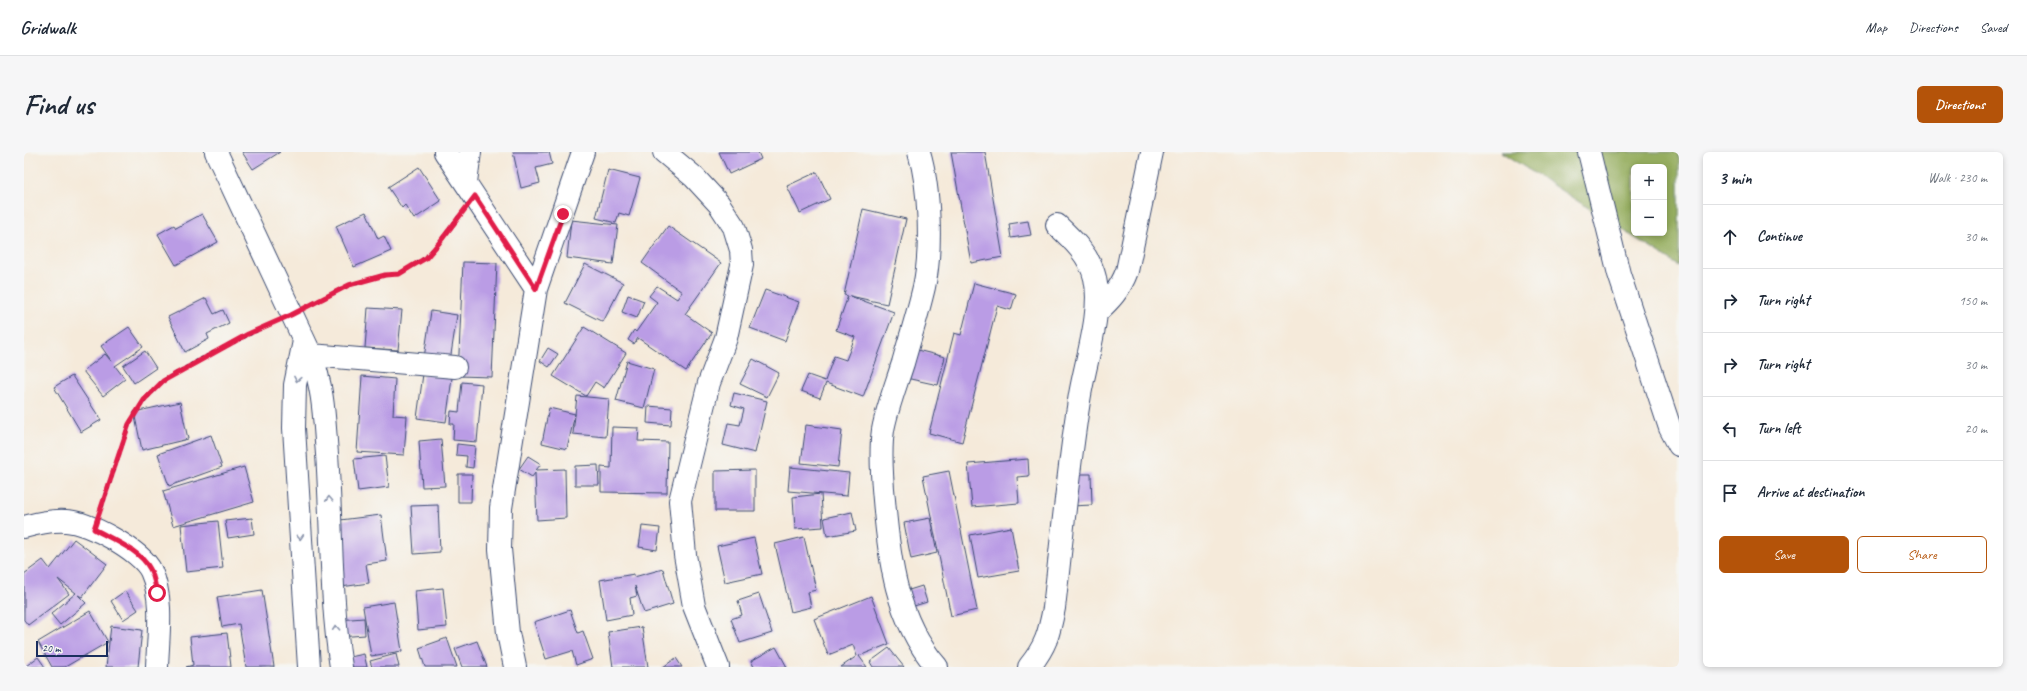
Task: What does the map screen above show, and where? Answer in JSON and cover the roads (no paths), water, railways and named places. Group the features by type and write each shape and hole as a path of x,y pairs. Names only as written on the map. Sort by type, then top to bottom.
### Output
{"street":[{"path":"216,152 307,348 319,378 322,392 336,635 341,667"},
{"path":"444,152 536,289"},
{"path":"470,152 470,189"},
{"path":"515,667 508,633 500,549 501,508 536,289 583,152"},
{"path":"664,152 694,176 719,204 734,227 741,250 742,265 726,338 709,383 680,501 685,555 694,606 718,667"},
{"path":"919,152 924,167 927,196 927,258 924,286 883,431 882,478 889,554 896,590 914,631 938,667"},
{"path":"1096,313 1115,296 1122,285 1127,271 1152,152"},
{"path":"1589,152 1619,274 1670,428 1679,445"},
{"path":"1029,667 1037,657 1048,637 1054,608 1079,400 1096,313 1095,278 1087,259 1080,248 1057,225"},
{"path":"307,348 331,358 455,367"},
{"path":"307,348 296,385 294,428 308,667"},
{"path":"24,527 42,522 67,521 94,529 133,551 150,570 157,593 159,610 157,667"},
{"path":"302,572 333,571"}]}
